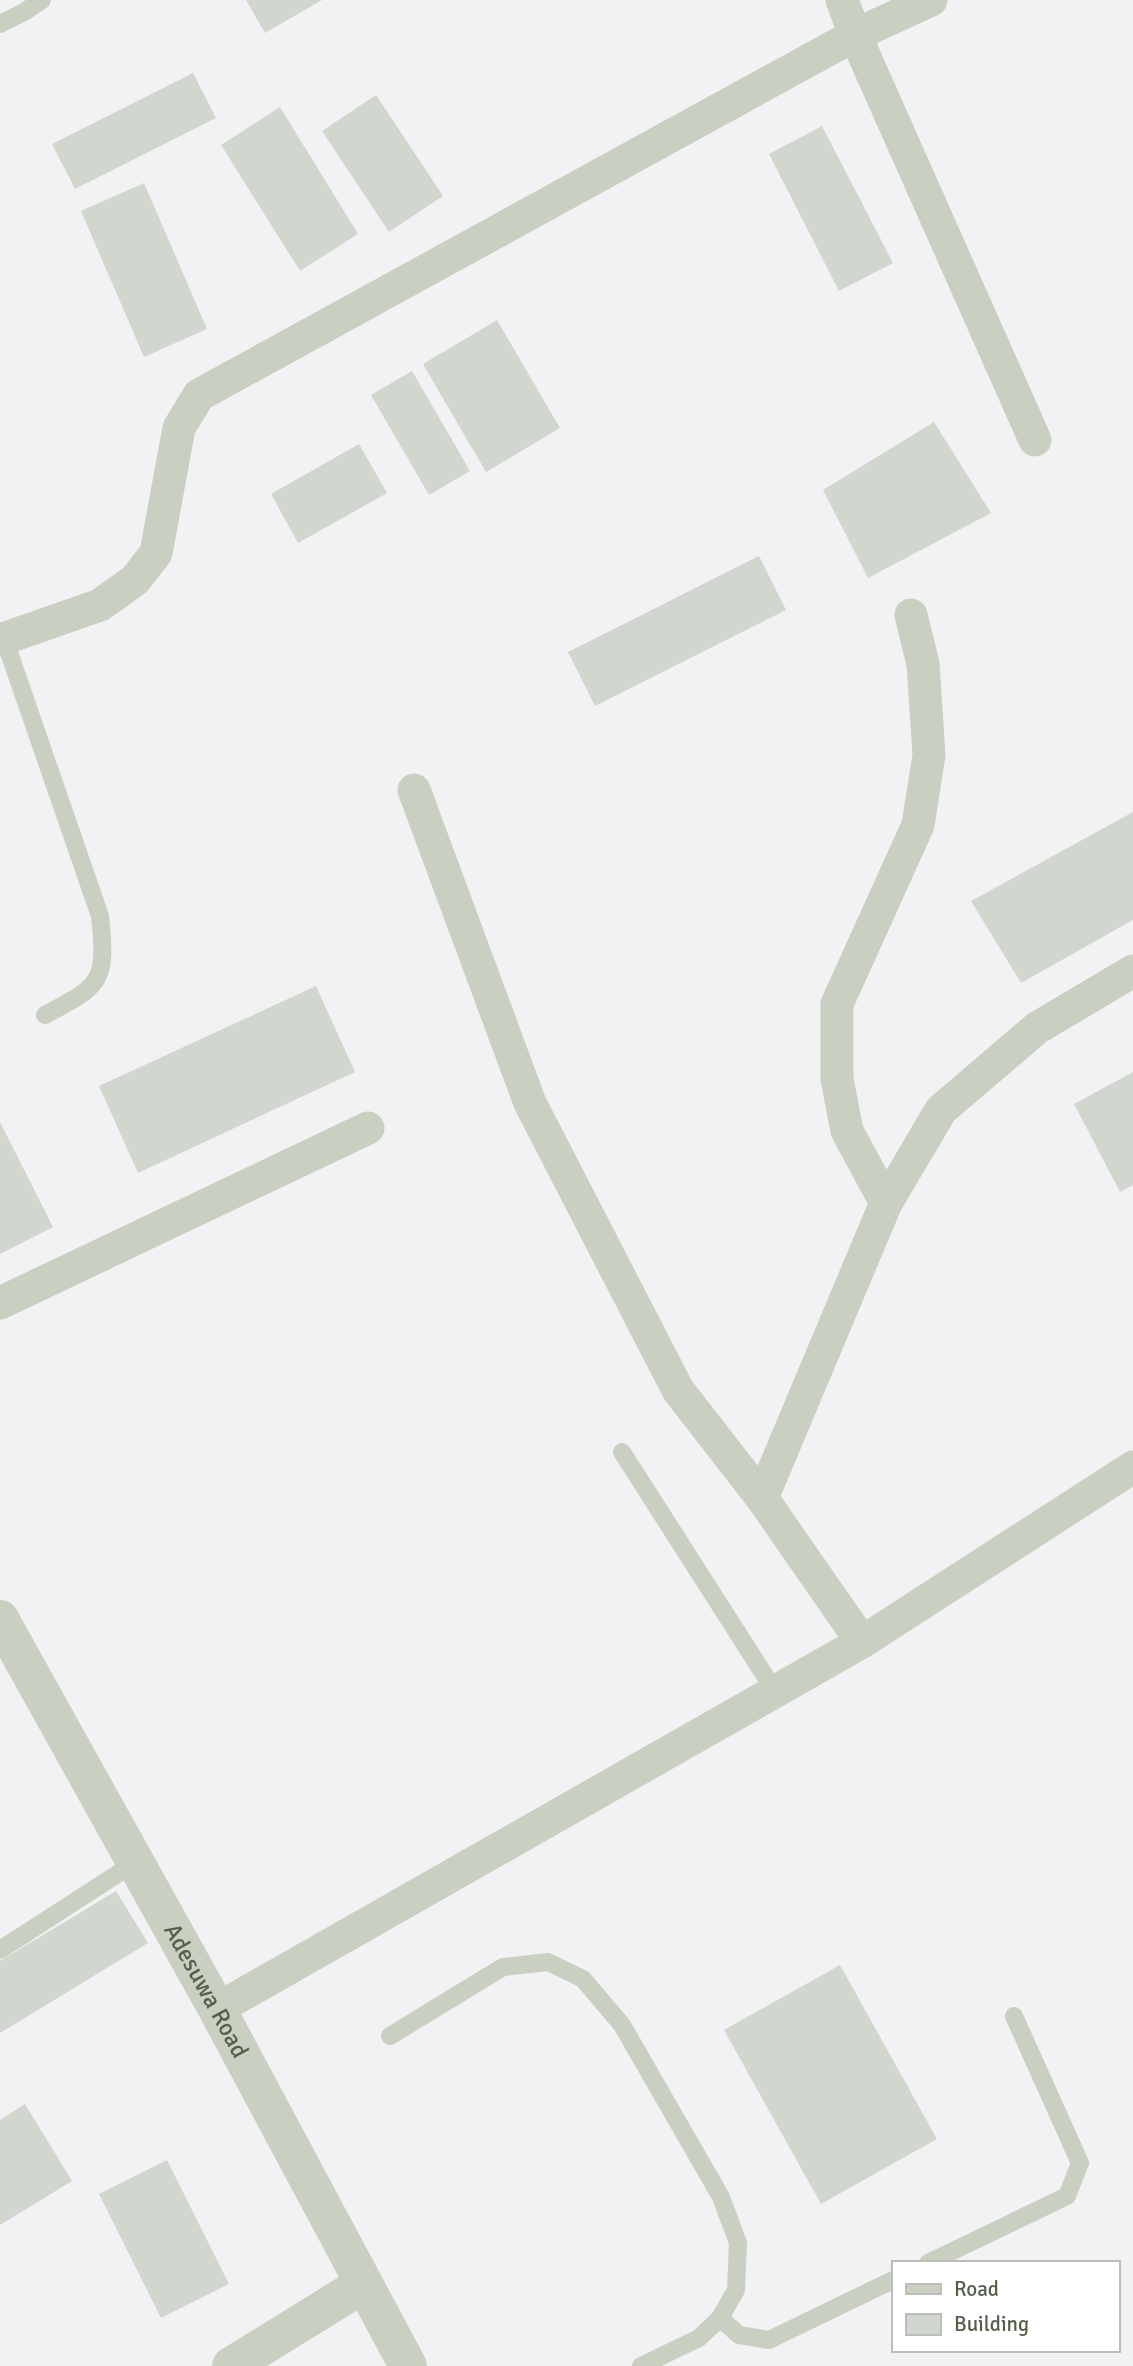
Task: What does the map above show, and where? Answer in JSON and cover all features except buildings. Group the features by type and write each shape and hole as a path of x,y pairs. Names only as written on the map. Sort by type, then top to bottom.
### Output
{"street":[{"path":"842,0 855,35 1035,440"},
{"path":"2,639 100,605 135,580 156,553 179,428 199,395 855,35 931,0"},
{"path":"886,1203 847,1131 837,1079 837,1004 918,825 929,755 923,664 911,615"},
{"path":"414,790 530,1103 678,1390 762,1499 862,1642"},
{"path":"762,1499 886,1203 941,1110 1037,1028 1133,971"},
{"path":"0,1303 368,1128"},
{"path":"217,2008 776,1693 862,1642 1133,1467"},
{"name":"Adesuwa Road","path":"0,1619 217,2008 362,2285 408,2366"},
{"path":"231,2366 362,2285"}],"lane":[{"path":"0,24 42,0"},
{"path":"2,639 100,916 103,948 101,973 86,993 45,1015"},
{"path":"622,1451 776,1693"},
{"path":"0,1950 136,1863"},
{"path":"390,2036 503,1967 548,1962 583,1979 622,2025 721,2197 738,2243 736,2290 720,2318 699,2338 641,2366"},
{"path":"932,2261 1067,2196 1080,2164 1014,2016"},
{"path":"720,2318 739,2335 769,2340 892,2280"}]}
